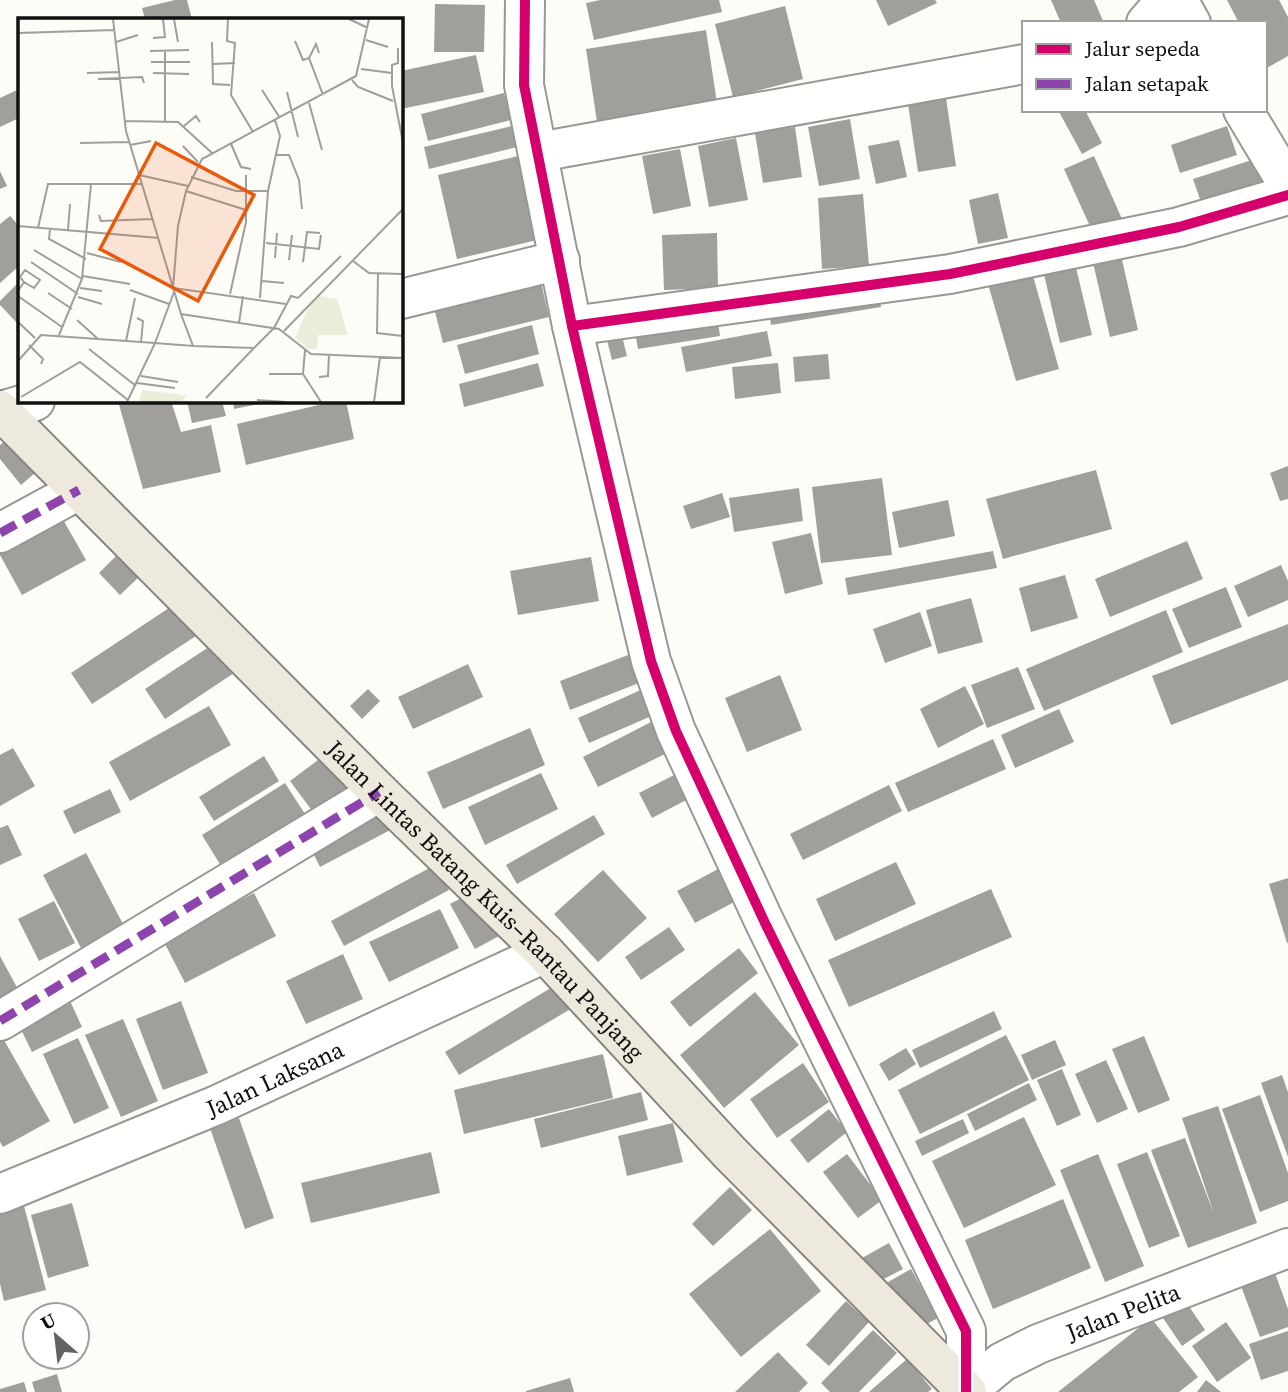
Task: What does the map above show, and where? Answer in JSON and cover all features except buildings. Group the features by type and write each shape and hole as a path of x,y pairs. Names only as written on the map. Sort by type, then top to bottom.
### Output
{"main road":[{"name":"Jalan Lintas Batang Kuis–Rantau Panjang","path":"12,407 79,490 379,792 545,953 730,1153 967,1392"}],"street":[{"path":"524,0 524,85 572,327 651,661 676,731 765,923 966,1331 967,1392"},
{"path":"1148,21 1166,0"},
{"path":"1178,0 1190,21"},
{"path":"539,152 1022,64"},
{"path":"1244,112 1288,185"},
{"path":"572,327 950,274 1179,227 1288,195"},
{"path":"402,299 560,260"},
{"path":"0,533 79,490"},
{"path":"0,1021 379,792"},
{"name":"Jalan Laksana","path":"0,1194 217,1105 545,953"},
{"name":"Jalan Pelita","path":"967,1392 1002,1362 1027,1349 1288,1248"}],"marked path":[{"path":"0,533 79,490"},
{"path":"0,1021 379,792"}],"cycle path":[{"path":"525,0 524,85 572,326 651,661 676,731 765,923 966,1331 966,1392"},
{"path":"572,326 950,274 1179,227 1288,195"}]}
